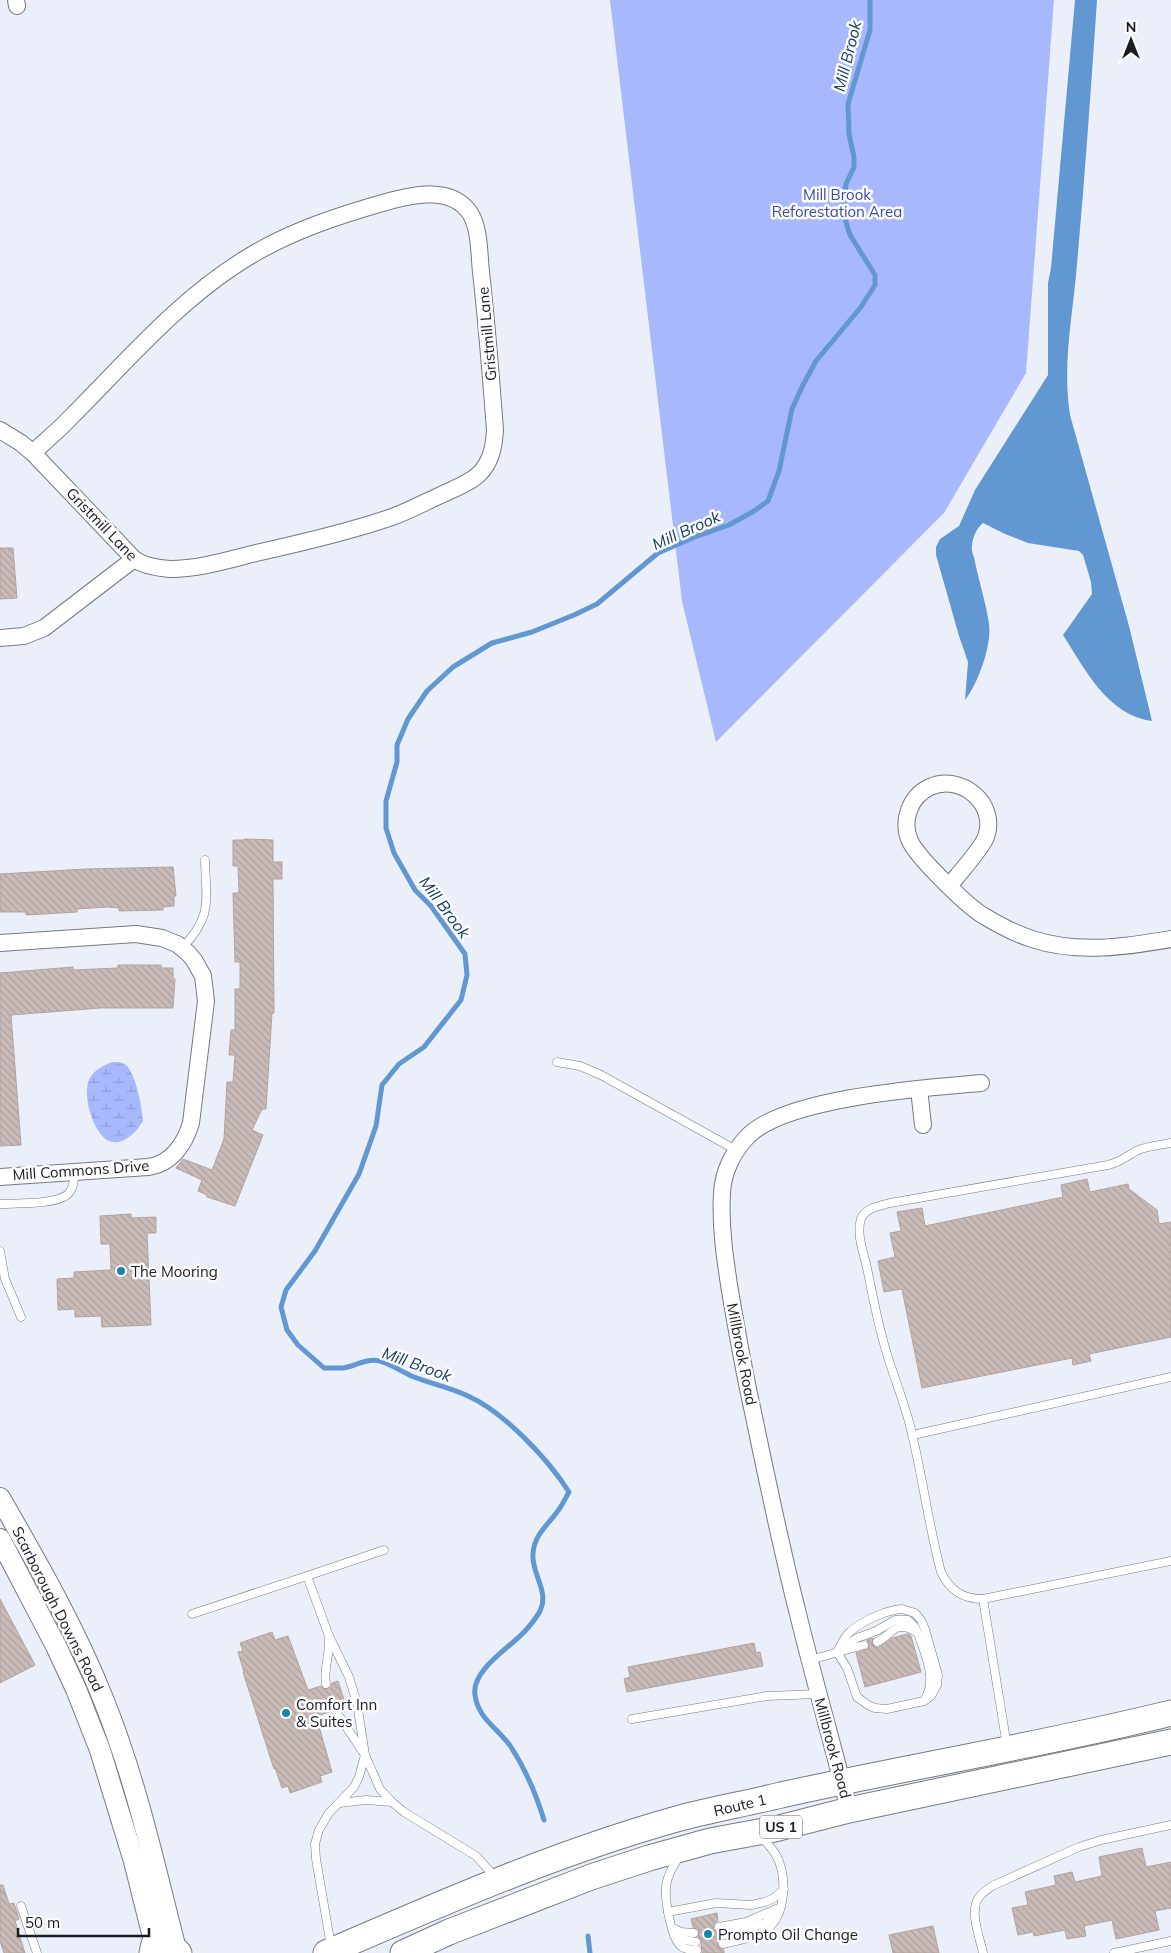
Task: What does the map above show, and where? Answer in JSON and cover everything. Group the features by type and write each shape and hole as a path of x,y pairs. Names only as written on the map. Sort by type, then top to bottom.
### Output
{"main road":[{"name":"Route 1","path":"329,1952 497,1880 584,1847 676,1819 1171,1713"},
{"name":"Route 1","path":"413,1951 448,1932 591,1877 710,1841 755,1833 849,1810 1171,1742"}],"street":[{"name":"Gristmill Lane","path":"0,430 33,453 134,559 143,564 159,568 203,566 272,550 394,516 476,476 484,469 492,451 495,430 487,323 478,243 471,214 466,208 443,196 432,194 418,195 340,216 278,240 220,276 171,317 138,347 70,419 33,453"},
{"path":"0,638 24,636 44,628 134,559"},
{"path":"949,886 984,841 988,823 986,810 975,794 964,787 947,783 930,787 919,795 908,812 906,826 912,845 949,886 983,916 1009,930 1032,939 1061,946 1114,948 1171,939"},
{"name":"Mill Commons Drive","path":"0,942 136,934 162,938 182,948 200,968 205,982 206,1001 194,1108 185,1140 170,1158 153,1166 0,1177"},
{"name":"Millbrook Road","path":"849,1810 779,1534 742,1361 723,1248 722,1192 726,1170 736,1150 760,1126 790,1112 831,1102 981,1082"},
{"path":"919,1089 923,1126"},
{"name":"Scarborough Downs Road","path":"0,1498 6,1525 42,1571 78,1641 104,1701 136,1791 166,1951"}],"lane":[{"path":"182,948 194,935 204,917 206,860"},
{"path":"557,1062 580,1066 600,1075 736,1150"},
{"path":"1171,1143 1136,1151 1121,1162 1108,1165 890,1203 866,1212 861,1221 862,1246 887,1354 905,1404 941,1572 946,1582 959,1594 974,1599 983,1599 1171,1560"},
{"path":"0,1204 64,1198 72,1188 74,1171"},
{"path":"0,1251 6,1279 21,1317"},
{"path":"913,1435 1171,1378"},
{"path":"192,1614 384,1550"},
{"path":"307,1576 329,1636 349,1677 357,1704 365,1755 354,1787 323,1821 315,1844 329,1952"},
{"path":"983,1599 1007,1748"},
{"path":"897,1609 906,1609 915,1613 925,1629 938,1675 938,1682 931,1696 924,1700 882,1710 868,1705 857,1697 847,1668 837,1652 850,1632 862,1624 897,1609"},
{"path":"837,1652 861,1635 876,1631 900,1619 912,1623 918,1633 931,1680 930,1691 924,1700"},
{"path":"877,1642 892,1630 900,1627 910,1628 918,1633"},
{"path":"326,1684 329,1636"},
{"path":"810,1660 864,1645"},
{"path":"632,1719 767,1696 819,1694"},
{"path":"335,1710 365,1755 380,1789 392,1802 404,1812 476,1856 497,1880"},
{"path":"337,1804 366,1800 392,1802"},
{"path":"983,1953 975,1915 975,1905 980,1895 992,1886 1079,1847 1101,1840 1171,1825"},
{"path":"722,1940 747,1938 766,1930 776,1919 780,1908 784,1889 776,1855 768,1844 755,1833"},
{"path":"683,1849 667,1880 668,1912 671,1926 685,1940 696,1946"},
{"path":"668,1912 716,1903 752,1905 774,1898 784,1889"},
{"path":"21,1906 37,1953"},
{"path":"719,1927 746,1922 780,1908"},
{"path":"671,1926 681,1932 694,1933"},
{"path":"1114,1953 1171,1941"}],"green space":[{"name":"Mill Brook Reforestation Area","path":"610,0 1054,0 1026,373 944,513 716,742 682,601"},
{"path":"112,1062 123,1063 130,1069 138,1092 143,1121 129,1137 119,1142 109,1141 98,1130 90,1112 87,1093 92,1075 100,1068"}],"shaded area":[{"path":"1075,0 1097,0 1083,198 1069,340 1067,377 1070,415 1129,626 1152,721 1136,717 1122,710 1110,700 1089,676 1063,635 1092,594 1091,582 1083,555 1079,551 1028,543 983,523 975,534 972,543 972,553 986,607 989,633 983,664 975,684 965,700 968,662 936,555 936,547 940,539 959,526 975,490 1048,375 1048,283 1051,268"}],"building":[{"path":"0,548 13,548 17,598 0,599"},
{"path":"233,840 273,840 273,862 282,862 282,879 273,879 274,1013 272,1013 266,1109 262,1109 252,1130 263,1135 235,1206 207,1197 207,1195 198,1191 202,1180 176,1168 183,1159 212,1170 224,1139 227,1082 233,1082 235,1055 229,1055 231,1030 235,1030 235,989 240,989 240,962 235,962 233,893 239,893 238,866 233,866"},
{"path":"173,867 176,896 174,896 174,906 163,907 163,910 119,911 119,908 107,907 77,909 77,912 26,915 26,912 0,912 0,874 86,869"},
{"path":"118,965 161,965 161,968 173,968 173,979 175,979 173,1008 100,1008 11,1015 21,1145 0,1146 0,973 73,967 73,970 118,968"},
{"path":"1087,1179 1090,1192 1128,1184 1129,1189 1157,1210 1159,1224 1171,1222 1171,1337 1089,1354 1091,1361 1073,1365 1072,1358 922,1388 902,1289 884,1292 878,1261 895,1257 890,1233 901,1231 897,1212 922,1208 925,1226 1063,1197 1061,1185"},
{"name":"The Mooring","path":"131,1214 131,1218 156,1217 156,1233 147,1233 151,1325 102,1327 101,1316 75,1317 75,1309 58,1310 57,1279 74,1278 74,1272 111,1270 110,1244 101,1244 100,1216"},
{"path":"0,1599 35,1665 0,1683"},
{"name":"Comfort Inn & Suites","path":"272,1632 275,1640 288,1636 308,1690 321,1686 327,1689 331,1687 332,1683 338,1681 346,1706 341,1708 334,1704 330,1707 330,1712 316,1716 332,1772 320,1776 322,1782 290,1793 288,1786 282,1788 274,1769 238,1652 243,1651 240,1643"},
{"path":"908,1634 911,1636 921,1672 865,1687 856,1653 868,1649 869,1644 867,1640 873,1638 872,1644 878,1648 892,1638"},
{"path":"754,1643 756,1653 760,1652 763,1666 627,1692 624,1679 630,1677 628,1667"},
{"path":"1142,1848 1146,1867 1171,1862 1171,1908 1155,1911 1159,1930 1116,1939 1112,1920 1084,1926 1086,1936 1067,1939 1065,1930 1034,1936 1033,1932 1018,1935 1012,1908 1028,1905 1025,1892 1056,1885 1054,1876 1072,1872 1075,1882 1102,1876 1099,1857"},
{"path":"0,1885 3,1885 9,1904 14,1903 19,1919 15,1921 25,1953 4,1953 0,1941"},
{"name":"Prompto Oil Change","path":"717,1913 718,1921 713,1928 717,1932 718,1946 724,1950 724,1953 702,1953 701,1941 698,1937 699,1931 693,1927 691,1919"},
{"path":"933,1926 939,1953 893,1953 889,1935"}],"waterway":[{"name":"Mill Brook","path":"544,1820 538,1801 521,1764 511,1747 480,1711 475,1695 475,1686 485,1668 525,1631 539,1613 543,1598 533,1561 534,1547 538,1536 559,1510 569,1492 537,1451 510,1425 482,1403 455,1391 414,1377 380,1361 365,1361 343,1368 324,1368 298,1345 287,1330 281,1307 286,1290 315,1251 359,1174 376,1126 382,1085 399,1064 424,1047 461,1000 467,975 465,954 431,906 415,890 394,853 386,828 386,801 397,762 397,745 408,719 427,691 453,667 492,643 532,632 597,604 658,553 729,525 768,501 779,471 792,409 802,387 816,361 861,307 875,285 875,275 850,235 845,219 844,204 846,184 854,167 849,134 848,104 870,30 870,0"},
{"name":"Mill Brook","path":"588,1936 590,1953"}],"place":[{"name":"The Mooring","path":"121,1271"},
{"name":"Comfort Inn & Suites","path":"286,1713"},
{"name":"Prompto Oil Change","path":"708,1934"}]}
